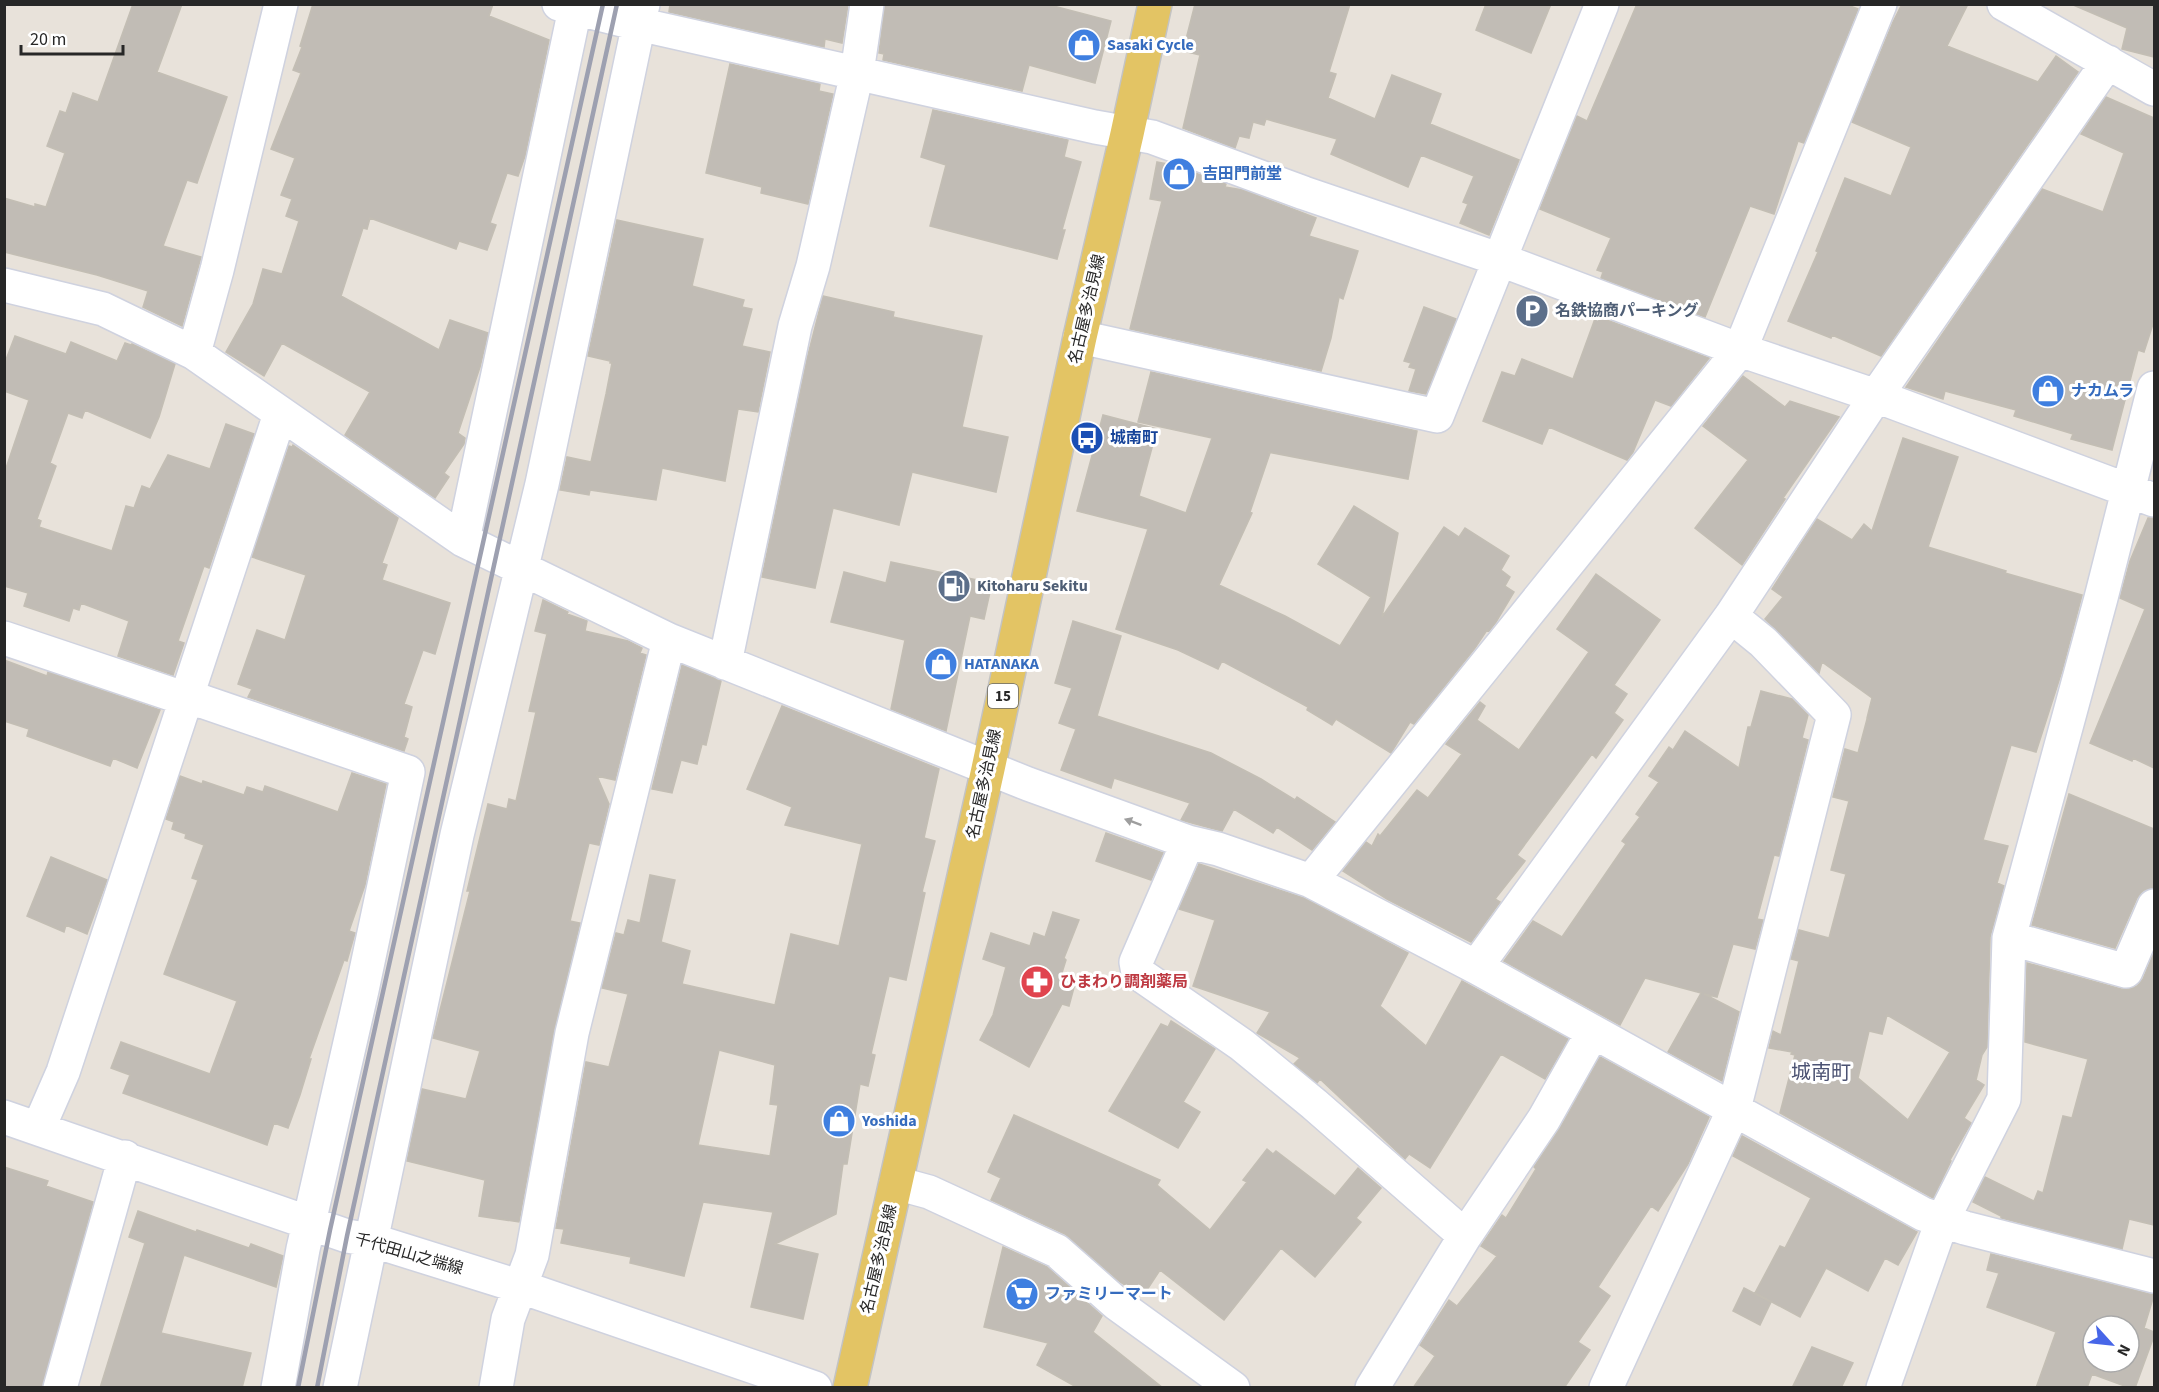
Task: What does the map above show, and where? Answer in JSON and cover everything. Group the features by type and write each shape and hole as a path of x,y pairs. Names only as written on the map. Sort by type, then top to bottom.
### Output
{"main road":[{"name":"名古屋多治見線","path":"850,1388 1155,4"}],"street":[{"path":"194,352 217,270 281,4"},
{"path":"725,663 795,326 813,266 857,73 867,4"},
{"path":"1080,337 1437,416 1602,4"},
{"path":"1311,881 1740,350 1880,4"},
{"path":"2004,4 2154,89"},
{"path":"463,540 570,6 640,14 857,73 1127,134 1152,137 1304,193 1501,260 1740,350 1876,396 2141,495"},
{"path":"340,1388 457,835 547,461 640,14"},
{"path":"1476,967 1731,616 1876,396 2108,62"},
{"path":"4,285 103,309 194,352 463,540 669,640 988,769 1188,842 1218,849 1311,881 1476,967 1923,1214 1942,1221 2154,1276"},
{"path":"1883,1388 1942,1221 2004,1099 2008,938 2141,495 2154,388"},
{"path":"39,1127 63,1072 280,414"},
{"path":"1606,1388 1734,1109 1834,715 1763,642 1731,616"},
{"path":"4,638 186,699 204,702 408,772 310,1223 278,1388"},
{"path":"496,1388 508,1319 532,1255 572,1033 669,640"},
{"path":"1188,842 1136,962 1138,973 1242,1045 1322,1111 1465,1236"},
{"path":"2008,938 2126,971 2154,906"},
{"path":"1372,1388 1465,1236 1544,1119 1593,1032"},
{"name":"千代田山之端線","path":"4,1117 39,1127 347,1236 371,1240 521,1287 815,1388"},
{"path":"60,1388 125,1157"},
{"path":"896,1183 929,1192 1057,1251 1117,1304 1233,1388"}],"building":[{"path":"133,4 182,4 157,72 227,97 197,183 187,180 163,246 201,257 182,326 143,307 148,291 97,275 4,252 4,198 35,207 35,204 46,207 65,153 47,146 60,111 66,113 73,93 98,102"},
{"path":"313,4 493,4 489,16 549,40 525,156 518,176 507,173 490,223 496,225 487,250 459,241 456,249 370,218 367,229 363,228 341,296 439,350 450,320 488,333 480,367 458,433 465,438 464,444 444,473 449,477 435,498 345,435 370,392 282,343 264,376 226,352 253,304 263,269 282,274 299,221 286,216 292,199 281,195 295,158 271,149 301,73 293,70 302,47 300,46"},
{"path":"670,4 848,4 842,43 825,39 824,47 669,12"},
{"path":"885,4 1046,4 1111,21 1095,83 1029,65 1022,91 883,60 884,54 879,53"},
{"path":"1195,4 1350,4 1329,72 1336,74 1328,98 1375,119 1392,75 1441,94 1430,124 1519,160 1489,235 1460,223 1468,204 1463,202 1474,176 1421,155 1408,187 1331,154 1337,139 1266,119 1264,125 1253,122 1249,138 1239,136 1235,148 1183,128 1200,55 1183,51"},
{"path":"1486,4 1551,4 1531,53 1476,30"},
{"path":"1637,4 1845,4 1858,9 1804,143 1798,141 1774,214 1750,206 1705,317 1601,278 1603,272 1597,270 1611,238 1540,209 1577,116 1587,121"},
{"path":"1902,4 1968,4 1947,46 2038,82 2056,56 2078,72 1881,356 1832,335 1831,338 1788,321 1818,252 1816,251 1845,178 1891,196 1911,147 1852,122"},
{"path":"2071,4 2154,4 2154,57 2122,49 2127,28"},
{"path":"730,64 820,84 819,91 833,94 808,204 761,193 762,187 706,173"},
{"path":"2106,97 2154,118 2154,321 2144,352 2138,350 2112,450 2071,439 2073,434 2014,416 2016,410 1945,391 1943,399 1906,387 2042,189 2103,212 2124,153 2081,134"},
{"path":"933,110 1068,140 1064,157 1081,162 1062,230 1065,230 1057,259 930,226 946,165 921,157"},
{"path":"1157,162 1173,165 1226,184 1225,187 1243,190 1316,218 1309,236 1358,251 1343,299 1339,297 1331,338 1321,371 1130,329 1162,201 1150,199"},
{"path":"617,220 703,239 692,286 744,300 742,307 752,309 742,346 770,352 758,412 738,409 725,481 662,468 656,500 590,490 589,495 560,490 567,457 591,462 606,394 612,363 588,356"},
{"path":"823,296 894,312 893,317 982,336 962,427 1008,437 996,492 912,472 899,525 833,508 815,588 762,577 807,359"},
{"path":"1424,307 1456,319 1426,394 1409,391 1416,369 1409,367 1411,363 1404,361"},
{"path":"1596,316 1709,358 1671,406 1655,400 1633,452 1627,460 1549,427 1542,444 1483,421 1502,372 1515,376 1522,359 1573,379"},
{"path":"15,336 66,354 71,342 117,361 125,343 132,344 175,364 159,417 150,438 85,410 82,418 68,413 50,463 56,466 37,519 41,521 39,527 112,551 126,506 134,508 142,486 150,489 168,455 210,469 226,424 254,434 209,568 204,566 178,641 184,643 173,675 118,656 129,621 81,603 79,610 73,608 69,621 24,606 28,593 4,586 4,474 29,400 4,391 4,365"},
{"path":"1151,372 1417,431 1408,479 1268,452 1270,453 1250,512 1252,513 1219,585 1285,616 1340,646 1371,597 1318,564 1354,506 1398,533 1382,617 1444,527 1459,537 1465,528 1509,556 1501,570 1510,577 1505,586 1514,592 1496,622 1489,631 1487,630 1414,724 1410,722 1391,753 1336,719 1332,725 1307,710 1308,707 1222,661 1218,669 1178,650 1116,629 1148,529 1077,511 1103,415 1157,429 1139,496 1186,513 1212,438 1138,422"},
{"path":"1743,376 1785,407 1790,401 1839,417 1783,498 1785,499 1742,565 1695,528 1748,460 1703,426"},
{"path":"1903,438 1958,457 1928,547 2006,571 2005,573 2082,595 2062,671 2036,752 2011,745 1983,840 2008,846 1997,883 2004,886 1990,937 1987,1047 1982,1055 1976,1080 1984,1085 1964,1118 1971,1123 1950,1160 1933,1198 1780,1113 1795,1055 1791,1054 1792,1052 1769,1048 1773,1031 1781,1035 1799,961 1791,959 1799,930 1829,938 1846,874 1831,870 1849,801 1833,797 1845,749 1858,753 1867,719 1869,720 1867,718 1872,698 1822,662 1819,673 1765,619 1783,597 1772,589 1817,519 1852,540 1864,524 1872,531","holes":["1887,1015 1950,1052 1908,1120 1858,1078 1869,1031 1882,1034"]},
{"path":"293,445 398,518 382,563 387,565 382,580 450,603 435,654 423,650 404,704 412,707 404,737 408,739 404,751 248,697 252,689 238,684 257,630 285,640 306,575 252,557 289,446"},
{"path":"2148,518 2154,518 2154,768 2090,743 2145,609 2120,598 2130,561"},
{"path":"891,562 992,583 984,619 970,616 946,731 891,709 905,640 831,622 844,572 886,583"},
{"path":"1596,574 1660,620 1614,685 1627,694 1614,713 1623,720 1596,758 1592,754 1517,855 1525,861 1495,899 1500,902 1471,942 1387,899 1343,871 1366,842 1372,846 1378,834 1380,836 1417,790 1428,798 1462,754 1446,744 1480,702 1485,706 1477,720 1519,750 1589,652 1557,629"},
{"path":"543,600 568,612 567,614 587,621 585,631 628,641 642,648 640,653 646,655 615,780 597,776 609,804 599,845 589,843 570,921 580,923 554,1030 519,1222 479,1216 485,1180 407,1161 422,1089 466,1099 480,1051 433,1038 470,891 467,891 488,804 507,809 509,799 516,801 536,712 529,711 547,634 535,631"},
{"path":"1073,621 1121,636 1097,716 1211,753 1295,800 1297,797 1335,822 1312,850 1277,827 1273,833 1234,809 1222,831 1181,820 1190,803 1114,778 1111,788 1061,770 1076,729 1059,723 1072,688 1055,683"},
{"path":"4,660 47,676 48,672 160,710 137,768 113,758 110,766 27,736 29,729 4,721"},
{"path":"682,665 721,681 706,745 702,744 697,764 681,760 672,793 652,789"},
{"path":"1761,691 1792,699 1808,715 1802,738 1808,740 1779,856 1774,855 1757,919 1763,920 1755,949 1733,944 1717,997 1704,994 1739,1012 1722,1081 1668,1052 1701,993 1645,978 1620,1025 1504,961 1533,921 1562,937 1626,844 1622,841 1640,817 1636,814 1659,782 1649,776 1669,747 1673,750 1685,731 1739,768 1748,727 1751,727"},
{"path":"782,706 939,769 924,838 935,841 922,892 925,893 906,980 889,976 871,1054 875,1055 868,1086 860,1084 847,1164 843,1164 836,1214 775,1244 818,1254 803,1319 751,1307 773,1212 703,1202 684,1276 630,1263 631,1257 561,1243 564,1229 556,1228 586,1062 609,1067 628,994 602,988 616,933 624,935 628,920 640,923 650,875 675,880 661,942 690,951 682,984 775,1005 791,934 839,946 862,844 785,825 792,807 747,789","holes":["719,1050 775,1065 770,1104 778,1105 770,1156 698,1145"]},
{"path":"352,773 386,784 365,885 349,931 355,933 347,961 344,960 309,1059 311,1059 288,1128 274,1123 267,1145 123,1093 130,1075 111,1068 121,1042 210,1074 237,1001 164,974 198,880 192,878 204,845 185,838 186,834 172,829 174,822 166,819 180,776 244,795 247,787 263,792 265,786 338,812"},
{"path":"2069,794 2154,829 2154,888 2143,891 2137,898 2115,948 2032,925"},
{"path":"1106,833 1163,853 1151,880 1096,861"},
{"path":"51,857 107,880 87,934 66,925 64,932 27,916"},
{"path":"1199,864 1304,898 1408,953 1380,1006 1426,1046 1462,981 1568,1039 1545,1079 1501,1054 1430,1168 1409,1154 1405,1159 1320,1079 1317,1083 1294,1064 1300,1058 1257,1033 1270,1012 1193,986 1215,920 1179,909"},
{"path":"1053,912 1079,920 1064,958 1066,960 1061,976 1076,980 1069,1006 1062,1004 1029,1067 980,1040 993,1015 1006,967 983,959 991,933 1030,946 1034,933 1045,937"},
{"path":"2154,952 2154,1225 2129,1219 2122,1249 2001,1218 1973,1202 1985,1177 2034,1201 2038,1191 2043,1193 2063,1116 2072,1118 2088,1059 2025,1042 2027,963 2121,989 2129,989 2137,986 2143,979"},
{"path":"1171,1021 1215,1049 1183,1102 1200,1112 1178,1148 1109,1111 1161,1024 1168,1027"},
{"path":"1600,1057 1709,1117 1688,1164 1658,1211 1651,1206 1598,1287 1610,1296 1578,1342 1590,1350 1564,1388 1413,1388 1435,1356 1420,1345 1449,1300 1457,1306 1497,1256 1481,1246 1502,1215 1506,1218"},
{"path":"1014,1115 1160,1180 1157,1185 1210,1230 1247,1182 1243,1180 1267,1149 1273,1154 1276,1151 1335,1196 1358,1168 1381,1188 1356,1218 1361,1222 1315,1277 1281,1248 1224,1320 1160,1270 1143,1296 1120,1282 1065,1234 991,1200 1001,1178 988,1172"},
{"path":"1742,1136 1917,1232 1898,1265 1885,1258 1868,1291 1826,1268 1800,1317 1755,1293 1780,1246 1785,1248 1811,1198 1733,1156"},
{"path":"4,1167 48,1181 46,1186 93,1202 42,1388 4,1388"},
{"path":"138,1211 196,1232 197,1230 249,1248 251,1244 283,1256 276,1287 184,1255 161,1333 251,1353 242,1388 100,1388 145,1243 129,1237"},
{"path":"1003,1247 1047,1267 1102,1316 1093,1332 1163,1388 1078,1388 1037,1365 1048,1343 984,1327"},
{"path":"1991,1254 2154,1295 2144,1328 2154,1332 2154,1336 2141,1372 2141,1314 2081,1314 2081,1374 2092,1374 2087,1388 2036,1388 2056,1332 1987,1307 1999,1273 1987,1270"},
{"path":"1744,1288 1771,1302 1760,1325 1733,1311"},
{"path":"1812,1347 1853,1363 1841,1388 1792,1388"},
{"path":"2092,1374 2140,1374 2135,1388"}],"railway":[{"path":"298,1388 330,1230 603,4"},
{"path":"317,1388 347,1236 617,4"}],"place":[{"name":"Sasaki Cycle","path":"1084,45"},
{"name":"吉田門前堂","path":"1179,174"},
{"name":"名鉄協商パーキング","path":"1532,311"},
{"name":"ナカムラ","path":"2048,391"},
{"name":"城南町","path":"1087,438"},
{"name":"Kitoharu Sekitu","path":"954,586"},
{"name":"HATANAKA","path":"941,664"},
{"name":"ひまわり調剤薬局","path":"1037,982"},
{"name":"Yoshida","path":"839,1121"},
{"name":"ファミリーマート","path":"1022,1294"}],"district":[{"name":"城南町","path":"1821,1073"}]}
